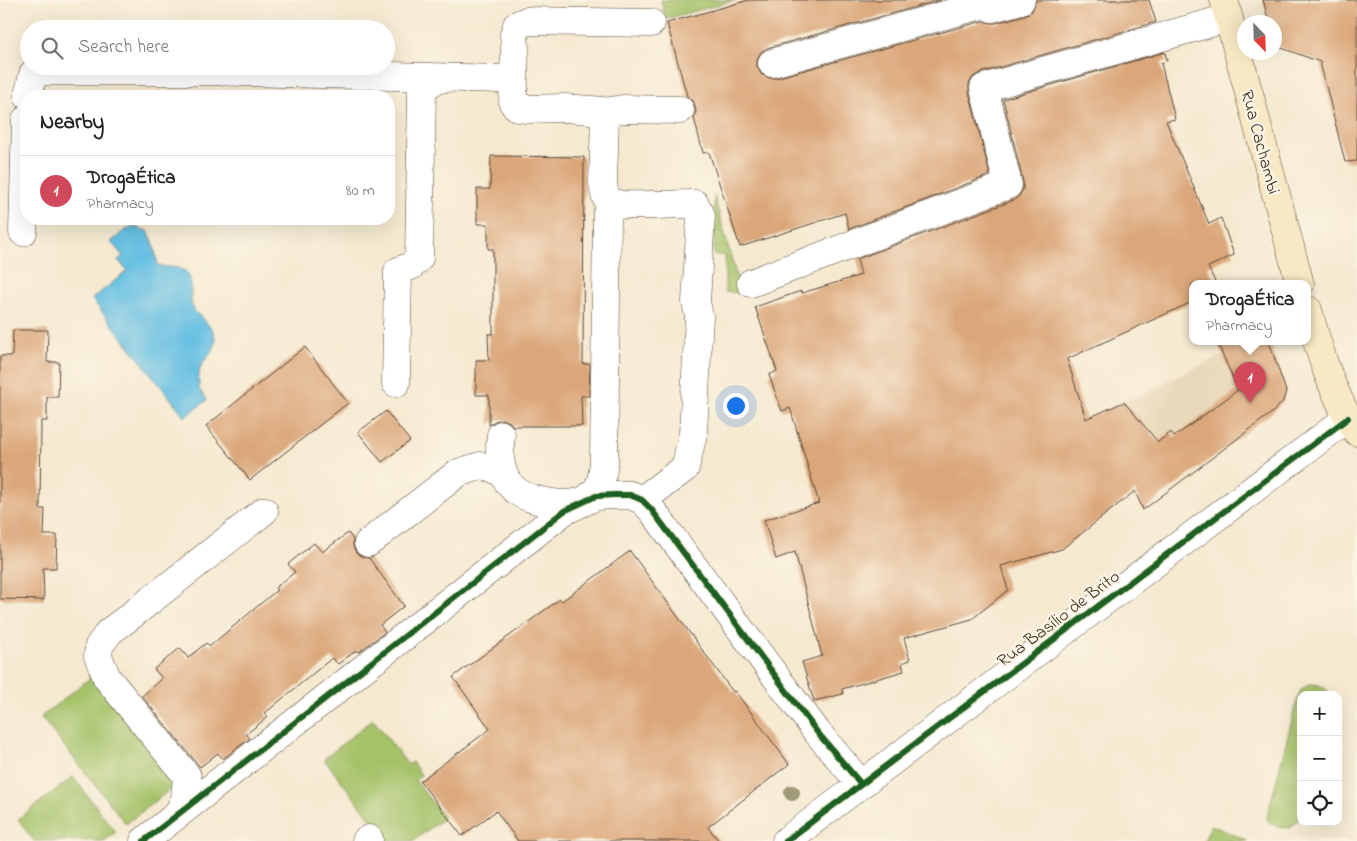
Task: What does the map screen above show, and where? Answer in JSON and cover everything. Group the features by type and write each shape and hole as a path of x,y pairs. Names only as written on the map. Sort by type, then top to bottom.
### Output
{"street":[{"path":"772,63 985,4 992,8 1021,0"},
{"path":"752,283 1008,185 984,88 1230,14"},
{"name":"Rua Cachambi","path":"1230,14 1299,280"},
{"path":"642,500 685,468 693,434 699,316 696,302 701,215 695,204 636,205 608,201 604,194 603,183 606,116 604,111 519,108 514,103 514,34 518,25 526,21 651,24"},
{"path":"29,90 33,75"},
{"path":"344,75 501,79 511,81 514,87"},
{"path":"396,383 398,271 411,266 419,258 422,90 432,81 444,78"},
{"path":"606,116 611,110 623,109 680,110"},
{"path":"501,434 499,447 504,473 511,486 522,494 557,504 582,502 597,489 603,471 607,214 615,203"},
{"path":"22,225 22,232"},
{"path":"1311,320 1327,372 1352,425"},
{"name":"Rua Basílio de Brito","path":"786,841 861,784 1352,425"},
{"path":"368,543 458,473 480,466 504,473"},
{"path":"144,841 564,511 596,496 630,495 642,500 651,509 817,732 861,784"},
{"path":"178,814 185,799 186,776 107,678 98,656 99,646 109,632 264,511"}],"shaded area":[{"path":"1218,345 1272,345 1286,391 1283,401 1274,411 1143,510 1107,410 1223,355"}],"green space":[{"path":"661,0 736,0 666,19"},
{"path":"714,196 741,293 725,292 725,255 714,255"},
{"path":"101,669 187,776 126,824 41,717"},
{"path":"1309,684 1316,684 1327,691 1301,691"},
{"path":"1297,700 1297,820 1291,828 1279,827 1269,823 1267,817"},
{"path":"373,719 408,765 412,762 421,775 415,780 444,818 413,841 388,841 324,759"},
{"path":"73,777 116,832 104,841 34,841 18,819"},
{"path":"1211,825 1246,840 1247,841 1204,841"}],"water":[{"path":"135,227 148,231 153,241 158,265 179,268 188,274 191,283 193,308 211,328 215,337 214,346 201,366 199,374 199,389 207,400 185,417 92,299 127,271 118,260 123,256 111,242 125,230"}],"building":[{"path":"749,0 941,0 767,48 761,52 757,60 757,67 761,74 769,78 776,78 983,21 996,23 1025,15 1032,11 1036,0 1149,0 1156,22 980,73 973,77 969,83 969,92 990,175 849,229 845,213 740,247 709,152 703,153 694,118 696,111 694,103 687,96 667,23"},
{"path":"1263,0 1357,0 1357,161 1345,162 1320,62 1282,48 1282,15 1267,15"},
{"path":"1165,52 1167,61 1161,63 1175,119 1166,121 1209,224 1221,218 1234,255 1208,267 1214,280 1189,280 1189,303 1067,359 1086,419 1124,402 1158,442 1171,432 1174,437 1238,390 1218,345 1270,345 1286,391 1283,401 1274,411 1143,510 1135,491 1062,549 1001,566 1008,590 972,619 904,638 910,660 902,663 904,671 842,689 843,694 814,701 802,662 822,656 795,552 776,559 764,520 819,503 790,408 782,411 769,375 777,371 755,307 801,291 802,293 861,275 857,259 1014,200 1019,196 1023,189 1023,181 1003,99"},
{"path":"491,156 584,157 583,364 590,364 589,396 581,396 582,426 513,426 510,422 502,419 489,425 489,395 476,395 476,360 489,360 488,334 493,334 493,249 488,249 488,224 477,224 477,189 490,189"},
{"path":"13,330 48,330 47,362 59,362 58,397 47,397 47,421 41,421 40,509 45,509 44,535 57,535 56,568 43,568 44,600 0,599 0,356 12,356"},
{"path":"305,347 348,403 250,480 206,426"},
{"path":"386,411 410,441 382,462 358,432"},
{"path":"348,533 353,539 356,553 362,557 369,558 404,606 380,625 385,632 359,652 357,650 338,664 332,658 265,713 268,717 246,734 250,738 223,759 218,753 200,767 142,696 162,678 154,669 180,648 188,658 206,643 210,646 277,590 275,588 295,572 288,564 314,543 322,552"},
{"path":"630,551 733,692 735,691 789,764 708,827 719,841 518,841 496,811 462,836 420,781 490,729 453,677"}],"cycle path":[{"path":"786,841 1348,418"},
{"path":"144,841 564,511 596,496 630,495 642,500 651,509 817,732 861,784"}],"place":[{"name":"DrogaÉtica","path":"1250,403"}]}
